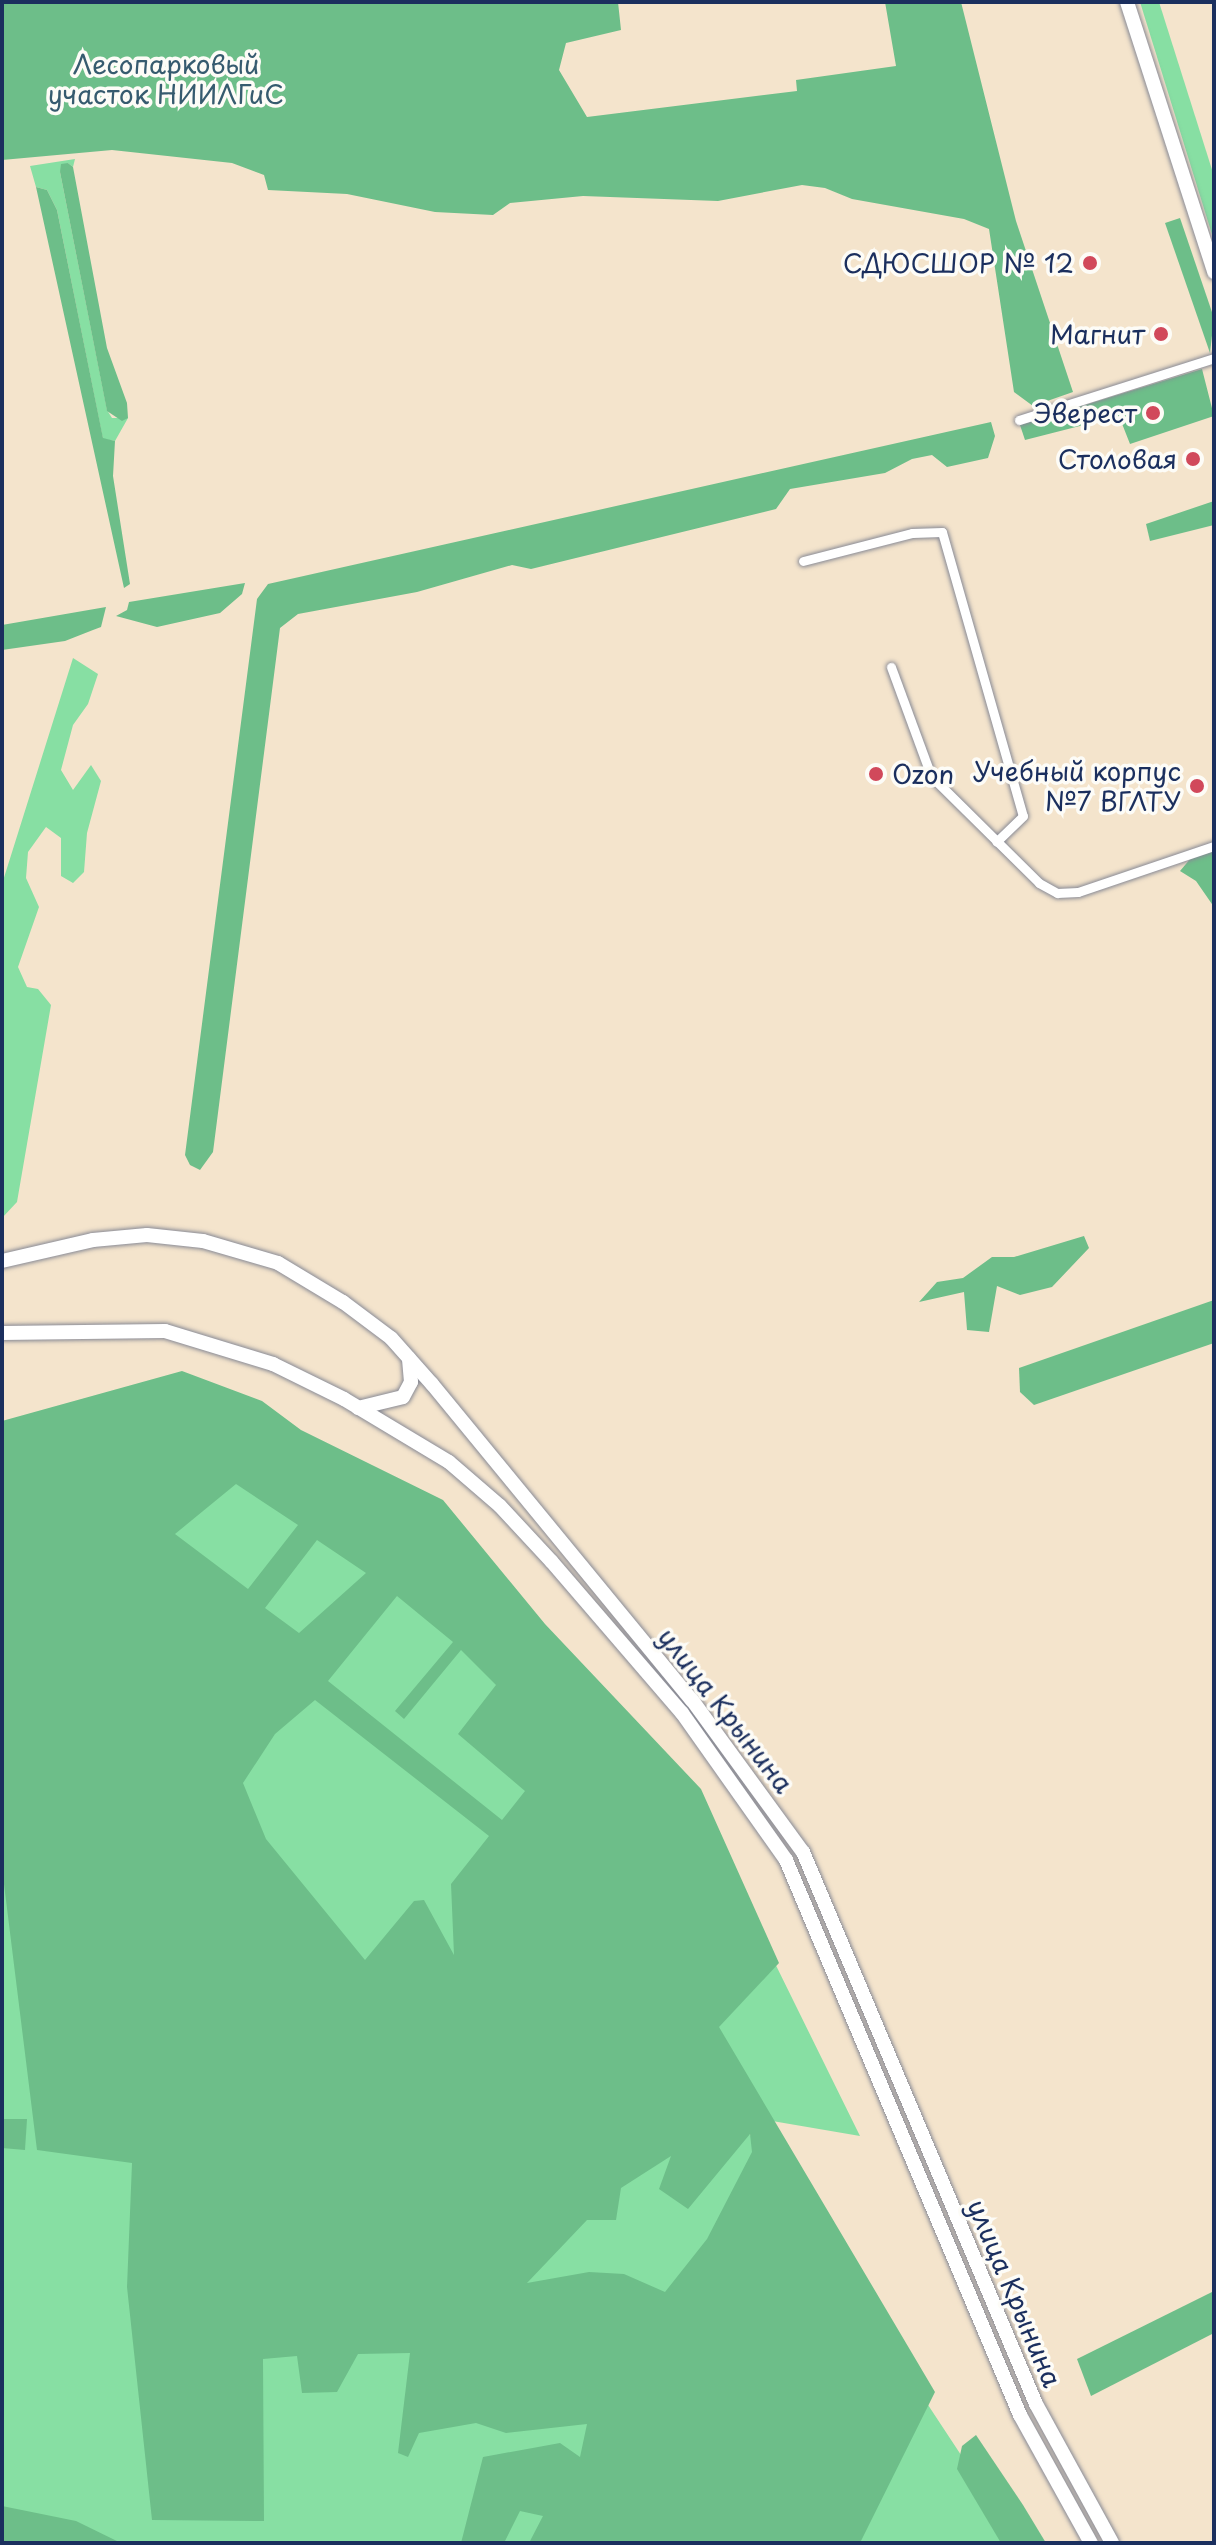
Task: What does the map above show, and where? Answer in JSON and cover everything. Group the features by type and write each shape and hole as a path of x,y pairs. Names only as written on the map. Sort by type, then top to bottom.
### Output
{"main road":[{"path":"1127,2 1214,272"},
{"name":"улица Крынина","path":"2,1261 93,1240 147,1235 203,1241 278,1263 355,1311 409,1358 692,1700 803,1852 1036,2404 1112,2543"},
{"name":"улица Крынина","path":"6,1330 165,1331 273,1364 358,1408 449,1462 500,1506 682,1713 786,1860 1020,2415 1091,2543"},
{"path":"358,1408 403,1397 411,1382 409,1358"}],"street":[{"path":"1019,420 1214,358"},
{"path":"803,561 912,533 942,532 1023,816 996,842"},
{"path":"891,667 931,776 996,842 1057,893 1078,892 1214,846"}],"green space":[{"name":"Лесопарковый участок НИИЛГиС","path":"2,2 618,2 621,30 566,43 559,70 587,117 797,91 796,80 896,66 885,2 961,2 1016,221 1073,392 1033,406 1014,392 989,229 964,219 852,199 825,188 802,185 718,201 583,196 510,203 493,215 435,212 347,194 268,190 264,175 232,163 112,150 2,160"},
{"path":"1140,2 1159,2 1214,176 1214,241"},
{"path":"75,159 73,167 68,163 60,172 107,410 112,418 128,418 115,441 103,439 57,210 47,190 36,187 30,166"},
{"path":"68,163 73,167 107,348 127,403 128,418 122,421 107,411 60,172 61,164"},
{"path":"36,187 47,190 57,210 103,438 115,441 113,476 130,584 124,588"},
{"path":"1180,218 1214,318 1210,353 1165,223"},
{"path":"1202,369 1214,416 1130,444 1119,416 1025,440 1020,425"},
{"path":"991,422 995,436 988,458 947,467 932,455 912,459 885,473 790,489 776,509 531,569 512,565 417,592 298,614 280,628 213,1152 200,1170 190,1165 185,1155 257,599 268,584"},
{"path":"1214,501 1214,525 1150,541 1146,524"},
{"path":"245,583 242,594 220,613 157,627 116,616 127,610 129,602"},
{"path":"106,607 101,627 65,641 2,650 2,625"},
{"path":"73,658 98,674 88,704 73,725 61,770 73,790 91,765 101,781 87,833 84,872 73,883 61,876 61,838 46,827 28,852 26,878 39,907 18,967 27,987 38,989 51,1005 17,1202 2,1218 2,884"},
{"path":"1214,851 1214,907 1196,881 1180,871 1191,858"},
{"path":"1084,1236 1089,1248 1052,1287 1020,1295 997,1286 989,1332 967,1330 964,1292 919,1302 937,1282 963,1278 992,1257 1014,1257"},
{"path":"1214,1300 1214,1343 1034,1405 1020,1392 1019,1368"},
{"path":"182,1371 262,1401 301,1430 443,1500 545,1624 701,1789 779,1963 719,2027 935,2392 860,2543 529,2543 543,2516 520,2511 504,2543 461,2543 483,2457 560,2443 580,2457 587,2424 506,2433 476,2423 419,2433 408,2457 398,2453 410,2353 358,2354 337,2392 302,2393 297,2356 263,2359 264,2521 152,2520 127,2287 132,2163 37,2150 2,1868 2,1421","holes":["236,1484 298,1525 248,1589 175,1534","317,1540 366,1573 299,1633 265,1608","397,1596 453,1642 395,1711 404,1719 461,1650 496,1685 458,1734 525,1791 502,1820 328,1681","315,1700 489,1836 451,1884 454,1955 424,1900 414,1901 365,1960 266,1839 243,1783 275,1734","750,2134 752,2152 707,2239 665,2292 624,2274 589,2272 527,2283 587,2220 616,2220 621,2188 671,2156 659,2189 688,2209"]},
{"path":"179,1375 761,1935 860,2136 737,2115 1019,2543 2,2543 2,1424"},
{"path":"2,2119 27,2119 25,2150 2,2148"},
{"path":"1214,2291 1214,2333 1091,2396 1077,2359"},
{"path":"976,2435 1046,2543 1001,2543 957,2469 962,2446"},
{"path":"2,2506 76,2521 121,2543 2,2543"}],"place":[{"name":"СДЮСШОР № 12","path":"1090,263"},
{"name":"Магнит","path":"1161,334"},
{"name":"Эверест","path":"1153,413"},
{"name":"Столовая","path":"1193,459"},
{"name":"Ozon","path":"876,774"},
{"name":"Учебный корпус №7 ВГЛТУ","path":"1197,786"}]}
